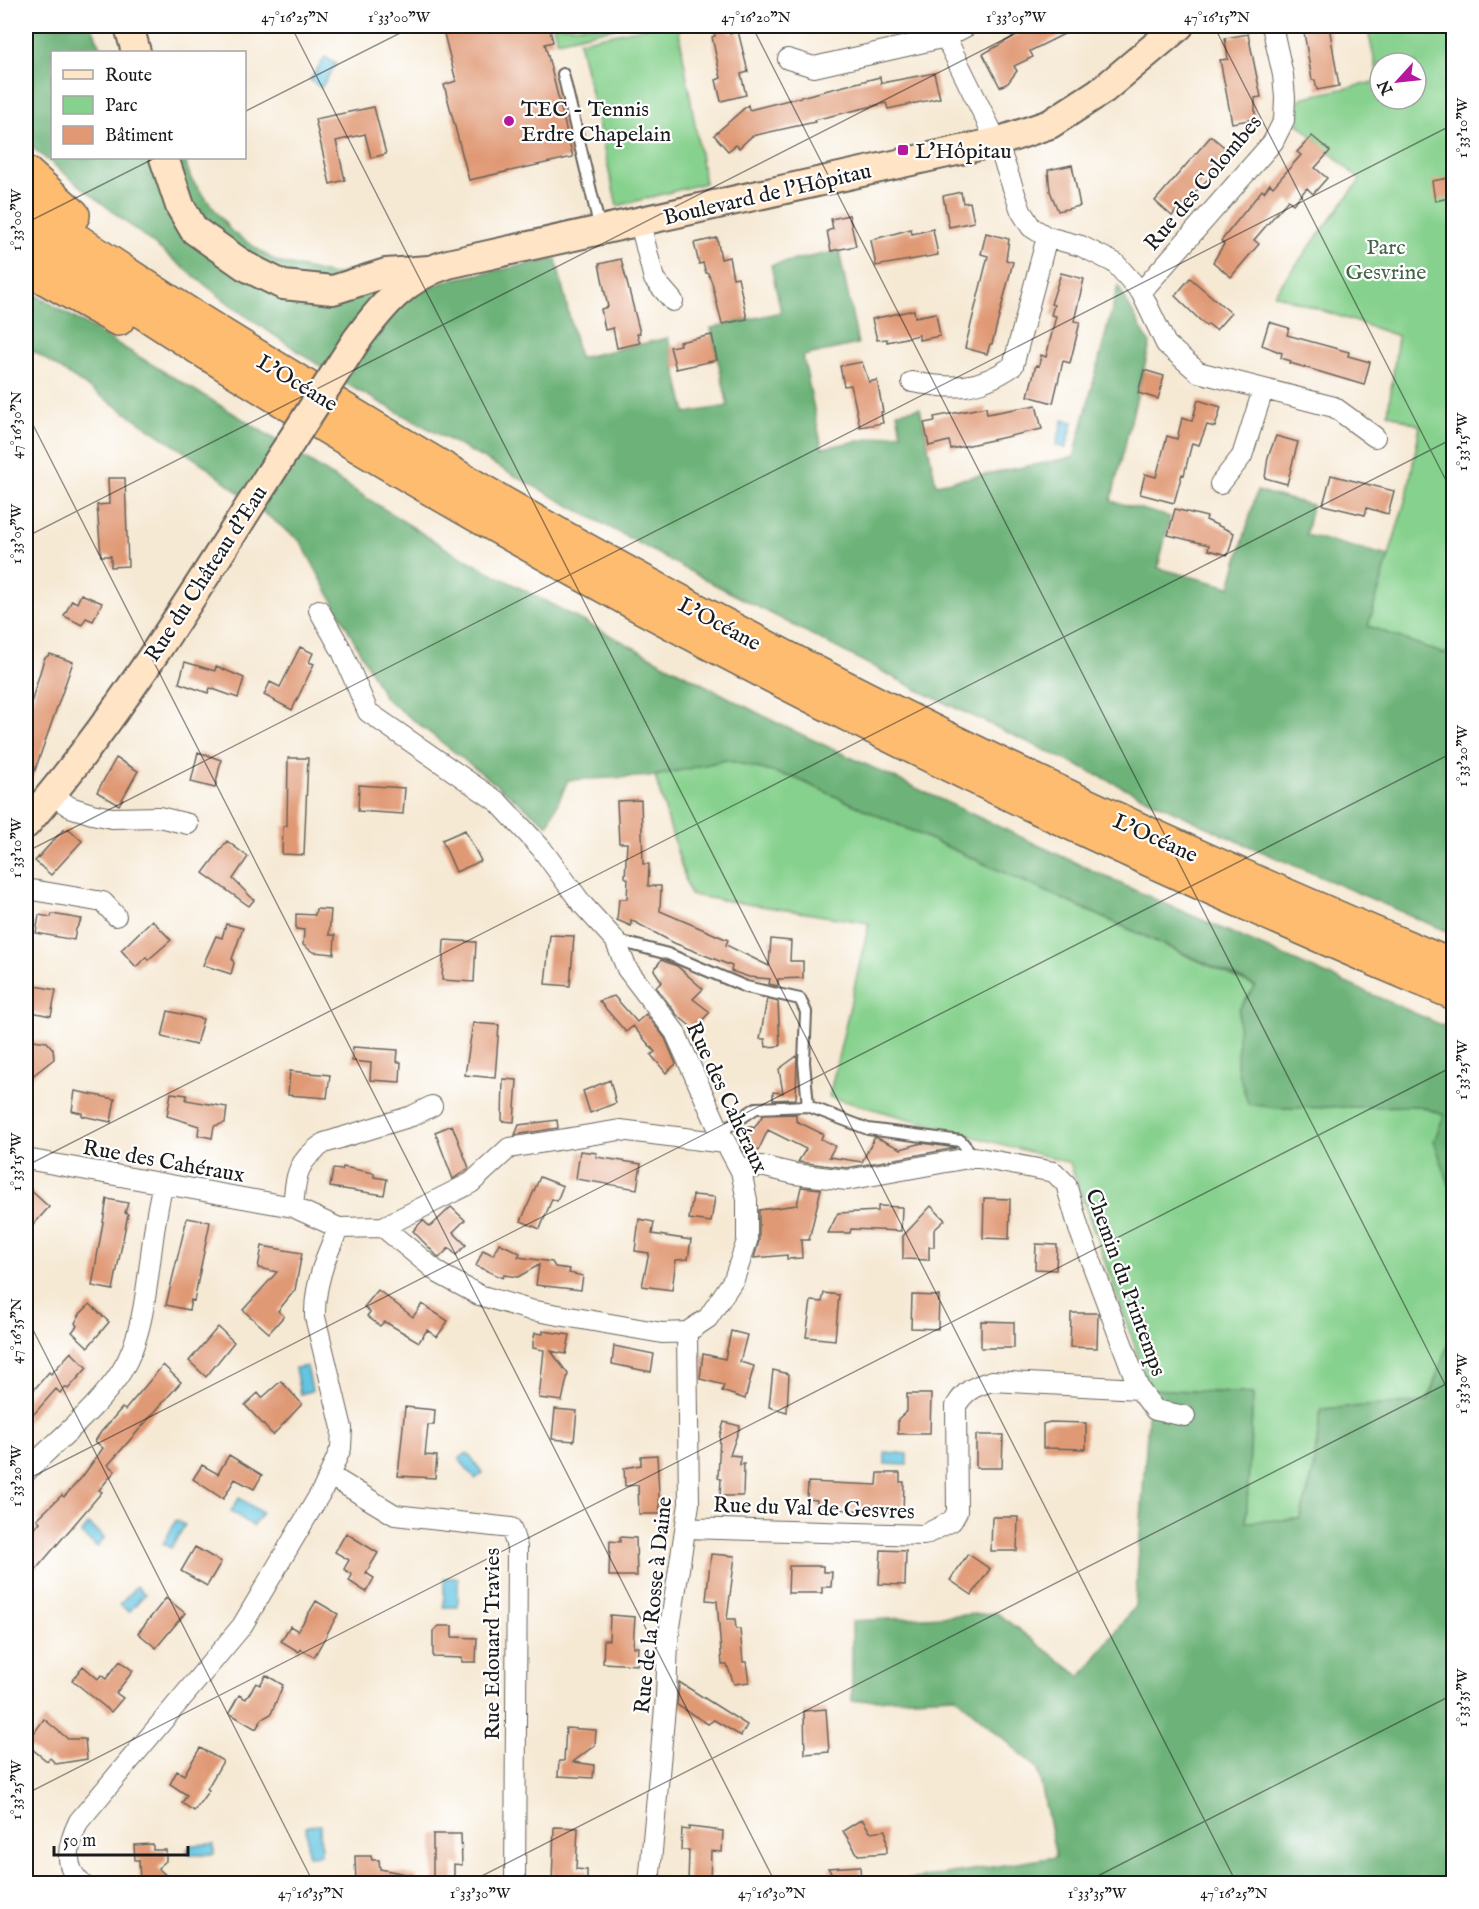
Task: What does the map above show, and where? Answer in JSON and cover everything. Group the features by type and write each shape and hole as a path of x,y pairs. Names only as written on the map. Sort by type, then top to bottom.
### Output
{"highway":[{"path":"26,173 64,207 153,273 171,303"},
{"name":"L’Océane","path":"26,205 171,303 465,482 630,575 822,677 1117,820 1454,967"},
{"name":"L’Océane","path":"26,233 255,383 546,555 839,711 1099,838 1454,993"},
{"path":"26,267 234,387 255,383"}],"street":[{"path":"129,26 136,51"},
{"path":"788,59 814,67 967,26"},
{"name":"Boulevard de l'Hôpitau","path":"164,159 180,206 194,230 245,266 283,285 297,289 333,290 361,280 399,271 431,270 461,260 640,223 932,154 997,142 1050,124 1095,95 1179,26"},
{"name":"Rue des Colombes","path":"1141,292 1273,142 1284,120 1283,75 1272,26"},
{"path":"943,31 997,142 1021,211 1031,227 1047,237 1081,246 1115,263 1141,292 1166,344 1198,372 1334,407 1375,438"},
{"path":"640,223 654,279 673,301"},
{"path":"912,382 950,388 991,381 1012,366 1047,237"},
{"name":"Boulevard de l'Hôpitau","path":"380,309 431,270"},
{"path":"361,280 380,309"},
{"path":"333,290 380,309"},
{"name":"Rue du Château d'Eau","path":"26,824 130,688 356,341 380,309"},
{"path":"1220,484 1242,456 1263,390"},
{"name":"Rue des Cahéraux","path":"319,610 342,651 368,712 498,802 540,848 582,904 615,940 627,969 675,1032 722,1138 741,1171 747,1200 747,1240 734,1279 708,1318 687,1332"},
{"path":"51,794 70,807 92,814 112,818 159,817 188,824"},
{"path":"26,889 103,902 116,916"},
{"path":"293,1207 298,1168 312,1152 324,1143 412,1116 432,1106"},
{"path":"687,1332 662,1333 552,1314 479,1295 440,1274 383,1227 471,1183 509,1148 620,1130 722,1138"},
{"name":"Chemin du Printemps","path":"741,1171 761,1166 795,1174 847,1180 974,1157 1054,1172 1066,1184 1079,1229 1139,1389 1155,1410 1185,1416"},
{"name":"Rue des Cahéraux","path":"26,1159 293,1207 339,1228 383,1227"},
{"path":"26,1472 121,1371 135,1338 143,1304 157,1209 163,1185"},
{"path":"82,1884 75,1878 69,1864 69,1840 79,1821 242,1626 329,1475 341,1448 342,1428 315,1317 315,1299 328,1249 339,1228"},
{"name":"Rue de la Rosse à Daine","path":"649,1884 666,1697 668,1640 689,1504 687,1332"},
{"name":"Rue du Val de Gesvres","path":"686,1528 924,1535 952,1521 957,1512 956,1406 962,1395 972,1387 992,1381 1139,1389"},
{"name":"Rue Edouard Travies","path":"329,1475 395,1515 511,1528 517,1547 515,1884"}],"lane":[{"path":"563,75 601,231"},
{"path":"615,940 668,954 747,987 802,1001 806,1012 804,1062 808,1106"},
{"path":"722,1138 756,1108 808,1106 868,1129 961,1141 974,1157"}],"green space":[{"path":"26,26 92,26 102,51 51,51 51,159 184,159 191,179 231,231 277,262 333,275 367,267 407,298 449,280 556,259 579,358 668,338 686,413 728,406 711,328 781,312 771,265 839,251 858,344 803,356 822,448 901,433 897,412 920,408 936,484 1074,457 1118,286 1150,344 1111,501 1170,517 1158,568 1230,587 1257,491 1312,505 1306,535 1389,556 1368,626 1444,654 1453,648 1453,934 1228,837 922,692 708,581 350,386 237,310 35,150 26,136 26,115 33,109 26,95"},
{"path":"553,26 622,26 557,41"},
{"path":"652,26 678,26 705,183 617,206 579,41"},
{"name":"Parc Gesvrine","path":"1367,26 1453,26 1454,648 1444,654 1368,626 1408,491 1420,426 1388,413 1398,336 1274,294 1360,180 1293,119 1301,98 1368,83 1368,111 1428,111 1428,51 1372,51"},
{"path":"26,289 241,418 450,551 775,722 1134,890 1453,1030 1453,1186 1449,1184 1434,1141 1444,1115 1420,1106 1277,1108 1248,1104 1237,1067 1239,1009 1256,986 795,778 726,760 655,776 568,780 548,825 385,698 301,542 204,465 26,346"},
{"path":"726,760 795,778 1256,987 1249,1104 1277,1108 1420,1106 1444,1115 1449,1184 1453,1186 1453,1331 1427,1402 1321,1409 1313,1473 1300,1519 1246,1522 1253,1394 1150,1389 1070,1163 829,1097 869,923 690,895 655,776"},
{"path":"1453,1331 1453,1883 888,1883 1056,1857 1038,1769 955,1696 852,1701 852,1621 997,1613 1081,1677 1135,1606 1150,1389 1253,1394 1246,1522 1300,1519 1313,1473 1321,1409 1427,1402"}],"water":[{"path":"325,57 336,64 321,88 310,80"},
{"path":"1063,420 1073,422 1066,448 1056,445"},
{"path":"307,1366 312,1391 300,1394 295,1368"},
{"path":"885,1452 907,1454 907,1465 885,1464"},
{"path":"467,1453 483,1473 475,1479 459,1459"},
{"path":"239,1498 262,1513 253,1526 231,1511"},
{"path":"176,1520 185,1525 171,1548 163,1544"},
{"path":"89,1524 104,1538 97,1547 81,1534"},
{"path":"444,1578 458,1578 458,1607 444,1607"},
{"path":"136,1586 145,1594 129,1612 120,1605"},
{"path":"320,1825 321,1855 308,1856 306,1826"},
{"path":"214,1844 214,1854 191,1855 187,1850 191,1845"}],"building":[{"name":"TEC - Tennis Erdre Chapelain","path":"442,26 549,26 553,42 545,44 573,157 469,180 444,85 456,81"},
{"path":"713,26 728,26 730,33 738,31 748,72 741,74 746,95 721,101 716,80 721,78 712,37 715,36"},
{"path":"1017,26 1080,26 1030,51 1033,57 1014,66 1017,71 1008,83 1000,87 983,54 1020,33"},
{"path":"1303,26 1329,26 1339,86 1317,90 1315,80 1312,80"},
{"path":"1248,34 1261,97 1255,98 1255,119 1232,123 1220,60 1228,59 1225,38"},
{"path":"934,73 940,98 888,109 886,103 814,120 815,122 752,136 739,148 736,145 728,151 714,135 748,105 749,110 880,77 881,83"},
{"path":"374,107 386,154 371,158 365,134 336,141 345,180 330,184 315,119"},
{"path":"1211,136 1229,151 1209,178 1172,216 1155,201"},
{"path":"1312,136 1330,151 1315,168 1327,178 1313,194 1307,188 1293,204 1288,200 1254,240 1259,244 1231,277 1213,262 1224,244 1221,241 1262,190 1264,192 1270,184 1273,187 1301,155 1297,152"},
{"path":"1072,165 1080,206 1058,211 1050,191 1048,170"},
{"path":"1454,177 1454,197 1435,201 1432,181"},
{"path":"961,192 963,203 970,202 974,222 949,227 943,196"},
{"path":"849,215 856,246 831,251 827,231 833,229 831,219"},
{"path":"911,229 912,234 933,229 938,255 876,266 871,240"},
{"path":"986,233 1009,239 1006,260 1013,262 992,344 987,354 965,348 988,256 981,254"},
{"path":"717,238 721,259 729,257 733,278 738,277 747,319 722,324 712,283 703,263 699,264 694,243"},
{"path":"621,259 640,333 637,334 640,343 617,348 613,328 605,330 601,309 608,307 599,264"},
{"path":"1061,273 1084,279 1074,321 1080,322 1070,363 1063,361 1053,403 1028,396 1036,365 1039,366 1041,355 1046,357 1056,316 1051,315 1054,305 1051,304"},
{"path":"1190,278 1231,313 1216,330 1208,324 1206,326 1175,296"},
{"path":"914,310 915,317 936,313 940,336 919,340 919,335 887,342 887,339 877,340 872,319"},
{"path":"1269,322 1289,328 1287,335 1349,352 1348,356 1370,362 1364,385 1290,363 1291,361 1281,358 1282,353 1262,345"},
{"path":"712,335 717,360 676,369 670,347 680,345 679,342"},
{"path":"862,362 869,382 877,380 883,423 860,427 851,385 844,386 840,366"},
{"path":"1144,370 1164,376 1158,399 1138,393"},
{"path":"1198,400 1221,407 1215,427 1207,425 1199,445 1192,443 1174,503 1140,494 1145,474 1156,477 1167,436 1177,439 1182,418 1192,421"},
{"path":"1036,405 1042,429 951,449 949,441 929,446 924,423 935,421 934,417 986,407 987,414"},
{"path":"1276,436 1298,442 1287,484 1265,478 1268,457"},
{"path":"1331,475 1394,491 1388,514 1367,508 1365,515 1323,505"},
{"path":"108,478 125,478 128,566 111,567 111,556 101,556 97,505 109,504"},
{"path":"1175,509 1207,517 1206,520 1234,533 1228,555 1208,550 1209,545 1168,535"},
{"path":"81,594 102,603 93,621 86,618 82,625 64,616 72,600 77,603"},
{"path":"300,647 313,653 309,662 314,664 292,710 264,695 270,682 280,687"},
{"path":"50,654 73,662 28,790 26,744 32,724 26,720 44,659"},
{"path":"185,662 215,671 216,666 244,678 238,698 210,688 208,693 179,683"},
{"path":"198,752 221,760 215,788 191,782"},
{"path":"116,758 138,771 119,805 97,792"},
{"path":"288,758 308,758 304,855 282,854 283,826 287,826"},
{"path":"359,785 405,788 403,814 358,811"},
{"path":"641,800 643,864 649,864 648,886 661,886 660,911 728,940 726,945 769,966 771,939 791,941 790,961 803,961 803,978 778,979 778,986 769,984 770,979 749,977 731,971 732,966 674,943 631,920 631,926 617,920 619,899 627,899 628,879 625,877 627,843 619,843 617,801"},
{"path":"69,829 82,841 51,875 35,861 63,830"},
{"path":"465,830 481,861 456,872 442,840"},
{"path":"227,841 248,857 233,879 254,900 249,906 203,873"},
{"path":"316,909 331,910 329,935 335,935 334,954 313,952 303,945 304,930 296,929 296,914 315,915"},
{"path":"52,914 82,919 76,929 74,940 36,933 39,915 51,917"},
{"path":"152,920 171,940 148,960 146,957 136,967 121,950"},
{"path":"226,924 243,928 232,959 234,963 231,974 203,965 216,936 222,938"},
{"path":"550,935 574,936 570,986 545,984"},
{"path":"444,940 476,942 474,982 442,980"},
{"path":"661,960 677,966 703,989 693,999 710,1012 694,1029 677,1015 656,987 662,982 654,970"},
{"path":"26,984 56,990 51,1016 26,1011"},
{"path":"614,996 637,1022 646,1014 665,1038 676,1064 666,1073 651,1055 655,1052 633,1026 626,1032 599,1001"},
{"path":"767,999 778,1002 780,1046 766,1047 765,1039 760,1039"},
{"path":"168,1011 203,1019 196,1045 162,1037"},
{"path":"473,1023 499,1025 495,1078 465,1075"},
{"path":"26,1039 47,1042 53,1049 54,1059 26,1081"},
{"path":"353,1047 398,1050 397,1062 401,1062 400,1082 370,1080 371,1063 352,1061"},
{"path":"797,1056 796,1099 773,1100 773,1092 783,1093 779,1069"},
{"path":"290,1071 330,1075 327,1098 288,1095"},
{"path":"503,1079 517,1080 514,1122 502,1121"},
{"path":"610,1080 616,1103 590,1113 583,1091"},
{"path":"75,1091 115,1099 111,1122 82,1116 82,1113 72,1111"},
{"path":"171,1093 187,1095 186,1100 227,1107 225,1123 214,1126 212,1138 198,1135 199,1126 167,1116"},
{"path":"796,1114 796,1121 823,1134 821,1139 835,1146 829,1157 862,1162 875,1137 901,1149 922,1143 956,1148 847,1168 798,1162 806,1149 768,1130 756,1155 744,1152 740,1144 749,1126 754,1128 763,1115"},
{"path":"557,1120 558,1128 515,1135 519,1125"},
{"path":"452,1125 469,1168 453,1179 435,1132"},
{"path":"580,1151 597,1153 596,1157 641,1164 637,1189 576,1179"},
{"path":"343,1167 374,1173 374,1177 387,1179 384,1195 330,1187 333,1169 342,1170"},
{"path":"540,1177 563,1186 557,1201 552,1199 540,1229 521,1221"},
{"path":"26,1186 49,1207 26,1233"},
{"path":"801,1187 821,1189 809,1240 801,1240 802,1258 787,1259 787,1255 754,1258 759,1241 759,1210 797,1205"},
{"path":"693,1195 715,1197 711,1222 689,1219"},
{"path":"984,1198 1010,1199 1009,1239 983,1238"},
{"path":"107,1199 128,1203 125,1213 128,1214 113,1290 92,1286"},
{"path":"878,1206 902,1207 901,1231 851,1229 850,1233 828,1233 838,1213 878,1211"},
{"path":"931,1206 945,1220 934,1230 934,1247 929,1247 929,1260 903,1259 903,1236"},
{"path":"451,1207 465,1220 453,1232 466,1245 456,1255 449,1248 439,1258 413,1231 423,1220 430,1227"},
{"path":"187,1218 210,1222 194,1301 191,1300 189,1310 166,1305"},
{"path":"639,1219 654,1222 652,1234 691,1240 688,1259 676,1260 672,1290 642,1286 649,1253 635,1251"},
{"path":"499,1243 520,1253 518,1257 552,1262 555,1267 570,1269 569,1273 583,1276 581,1290 536,1285 539,1265 518,1277 504,1275 503,1278 476,1266 483,1250 493,1255"},
{"path":"1036,1244 1057,1245 1056,1270 1035,1269"},
{"path":"262,1246 302,1253 295,1290 278,1311 284,1316 269,1333 243,1310 277,1272 258,1268"},
{"path":"378,1290 413,1317 422,1304 448,1321 437,1337 427,1330 419,1342 387,1323 384,1322 380,1326 367,1316 370,1312 364,1307"},
{"path":"824,1293 839,1295 835,1340 806,1337 811,1301 822,1302"},
{"path":"912,1295 939,1296 938,1329 911,1328"},
{"path":"90,1304 109,1322 88,1347 72,1332 77,1326 75,1323 80,1314"},
{"path":"1071,1313 1098,1313 1097,1348 1070,1347"},
{"path":"981,1321 1014,1322 1014,1348 981,1348"},
{"path":"218,1327 234,1342 206,1377 189,1361"},
{"path":"543,1331 570,1335 566,1354 551,1351 568,1374 562,1401 539,1398 544,1350 533,1348 533,1342 535,1333 543,1334"},
{"path":"731,1331 747,1335 740,1362 754,1366 745,1399 722,1391 724,1385 700,1379 703,1354 725,1359"},
{"path":"614,1346 654,1354 651,1372 612,1364"},
{"path":"71,1352 87,1368 68,1389 65,1387 60,1393 56,1389 26,1423 26,1399 49,1372 51,1374"},
{"path":"163,1365 181,1382 108,1465 115,1471 99,1490 102,1492 26,1581 26,1539 40,1522 37,1519 62,1495 64,1497 82,1477 103,1448 95,1441 101,1432 122,1408 125,1410"},
{"path":"773,1370 789,1374 787,1412 769,1407"},
{"path":"281,1381 302,1404 273,1435 245,1405 258,1393 262,1398"},
{"path":"907,1394 931,1394 930,1434 898,1434 898,1419 907,1411"},
{"path":"405,1407 435,1410 434,1425 428,1425 425,1455 437,1456 435,1478 398,1476"},
{"path":"555,1409 577,1411 574,1441 552,1439"},
{"path":"724,1422 740,1426 730,1455 740,1456 740,1465 744,1464 743,1496 720,1496 721,1479 718,1478 720,1435"},
{"path":"1050,1422 1086,1423 1086,1449 1043,1448 1043,1424"},
{"path":"976,1435 1003,1435 1002,1468 976,1468"},
{"path":"229,1455 262,1475 254,1489 235,1479 223,1499 193,1479 202,1465 218,1474"},
{"path":"657,1455 660,1514 639,1514 638,1485 625,1486 624,1468 641,1465 641,1456"},
{"path":"878,1473 900,1473 900,1482 904,1482 903,1513 817,1508 817,1500 807,1499 808,1482 877,1485"},
{"path":"992,1517 1018,1517 1017,1551 991,1551"},
{"path":"346,1533 378,1553 366,1573 374,1578 366,1592 349,1581 352,1575 344,1569 349,1560 335,1552"},
{"path":"620,1537 636,1538 637,1576 609,1576 610,1541 620,1542"},
{"path":"195,1547 221,1562 207,1586 181,1571"},
{"path":"881,1550 906,1551 905,1585 879,1584"},
{"path":"711,1554 735,1556 727,1619 735,1619 736,1629 740,1629 743,1662 746,1662 749,1682 734,1684 727,1665 722,1665 717,1601 706,1600"},
{"path":"968,1554 990,1569 972,1595 950,1580"},
{"path":"789,1566 823,1566 823,1572 832,1572 831,1587 822,1587 822,1593 788,1593"},
{"path":"166,1598 185,1613 156,1648 138,1633"},
{"path":"316,1601 338,1614 314,1657 301,1649 299,1652 281,1641 290,1626 298,1631"},
{"path":"610,1615 635,1617 633,1647 638,1647 637,1665 603,1663 604,1640 609,1640"},
{"path":"439,1626 452,1626 452,1637 477,1638 476,1662 462,1662 462,1658 433,1657 433,1631"},
{"path":"120,1661 133,1671 116,1693 123,1698 111,1712 72,1680 83,1666 98,1679 101,1675 106,1679"},
{"path":"266,1675 283,1685 271,1714 262,1719 256,1729 229,1713 239,1695 246,1699 256,1683 260,1685"},
{"path":"679,1682 747,1725 741,1736 714,1720 708,1724 677,1705"},
{"path":"826,1709 829,1752 805,1754 804,1711"},
{"path":"44,1719 68,1739 85,1739 87,1759 56,1764 50,1758 47,1761 26,1744"},
{"path":"566,1728 596,1730 595,1745 573,1762 594,1765 593,1778 558,1776 559,1761 564,1761"},
{"path":"200,1748 223,1761 207,1789 209,1790 194,1811 182,1803 187,1795 170,1784 177,1771 184,1775"},
{"path":"862,1819 870,1832 886,1830 887,1853 858,1855 843,1831"},
{"path":"554,1827 578,1828 576,1869 587,1870 587,1884 552,1883"},
{"path":"689,1827 723,1831 722,1852 711,1851 710,1884 688,1883 689,1850 681,1850 682,1829 689,1830"},
{"path":"433,1834 461,1834 462,1865 454,1864 454,1884 433,1884"},
{"path":"153,1844 153,1850 166,1850 166,1861 158,1868 175,1884 140,1883 139,1860 135,1860 134,1845"},
{"path":"355,1856 371,1856 372,1860 379,1860 380,1869 417,1876 417,1884 356,1884"},
{"path":"860,1866 861,1881 838,1883 828,1868"}],"place":[{"name":"TEC - Tennis Erdre Chapelain","path":"509,121"},
{"name":"L'Hôpitau","path":"903,150"}]}
